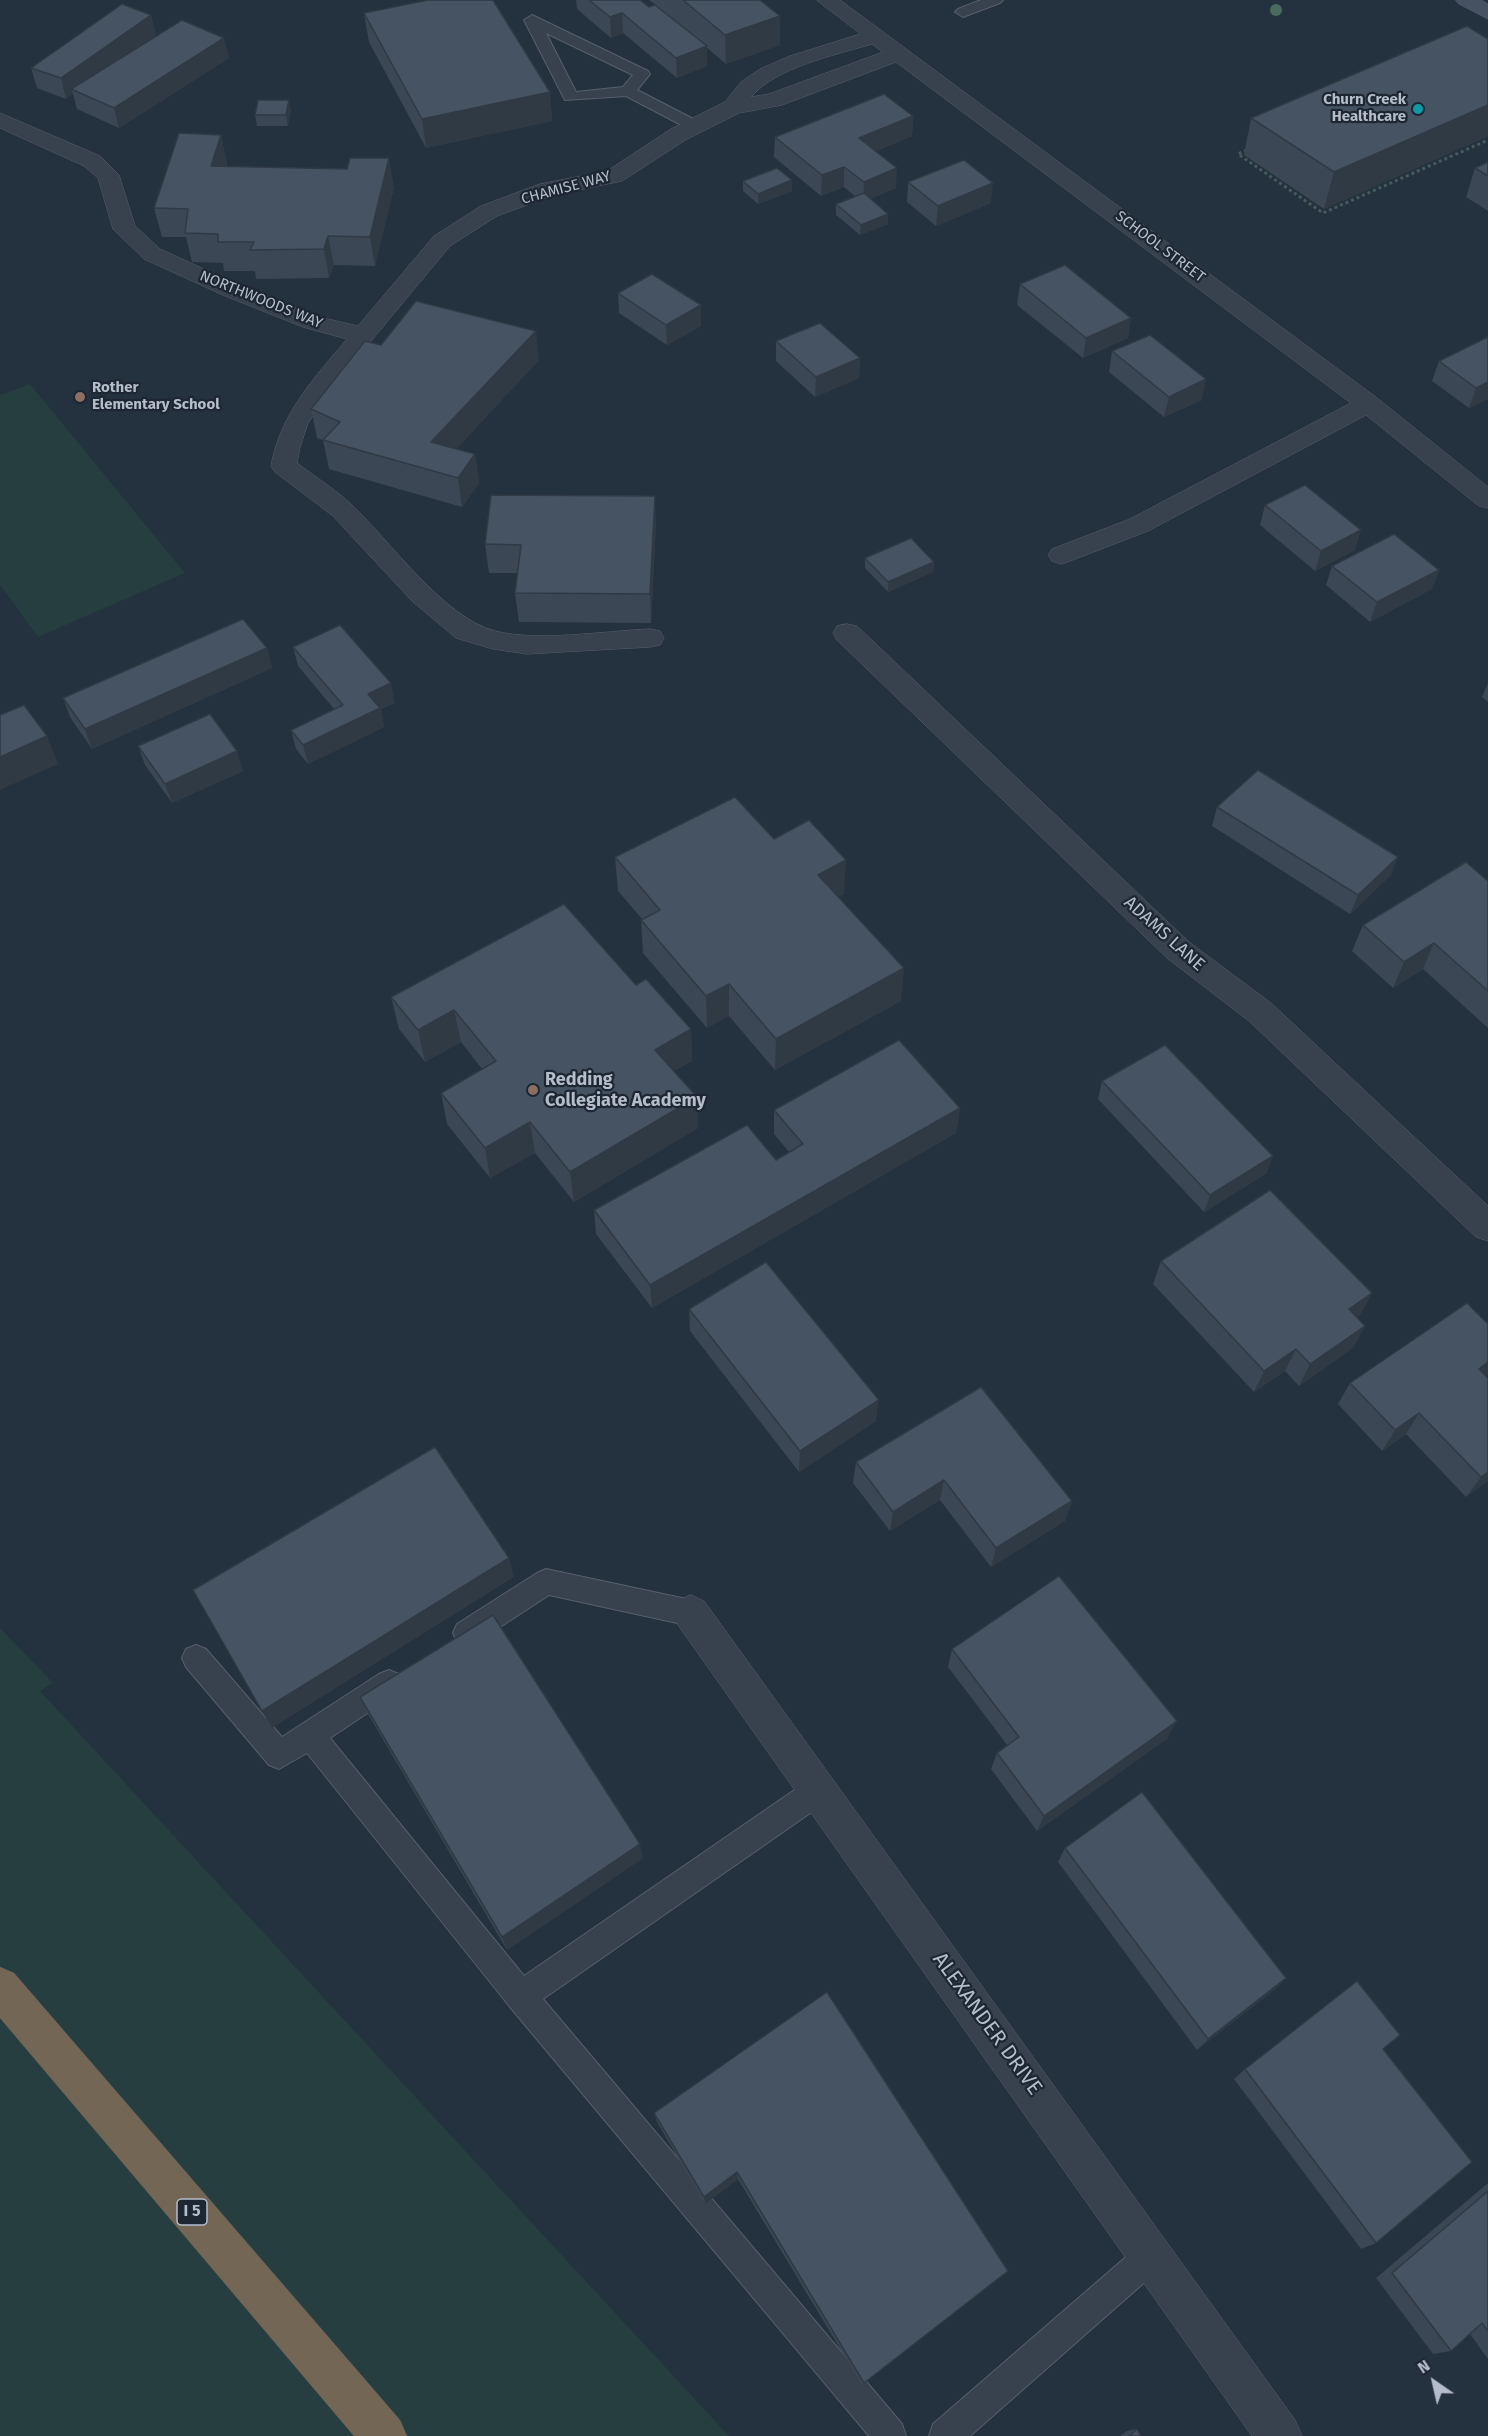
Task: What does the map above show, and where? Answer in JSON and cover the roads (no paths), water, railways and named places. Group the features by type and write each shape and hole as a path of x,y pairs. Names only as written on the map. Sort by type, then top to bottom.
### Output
{"highway":[{"name":"I 5","path":"0,1987 384,2436"}],"main road":[{"path":"1466,0 1488,14"}],"street":[{"name":"SCHOOL STREET","path":"830,1 1368,404 1488,500"},
{"name":"CHAMISE WAY","path":"733,107 752,83 771,73 816,55 877,36"},
{"name":"CHAMISE WAY","path":"362,335 442,241 489,211 548,189 614,176 695,126 733,107 774,100 900,53"},
{"name":"NORTHWOODS WAY","path":"0,120 92,161 108,175 124,230 152,254 231,290 311,322 362,335"},
{"path":"362,335 318,389 296,423 287,447 284,466 342,510 421,594 466,631 493,640 527,645 650,638"},
{"path":"1061,555 1140,525 1368,404"},
{"name":"ADAMS LANE","path":"847,633 1178,950 1260,1012 1488,1227"},
{"name":"ALEXANDER DRIVE","path":"692,1613 1279,2436"}],"lane":[{"path":"963,12 995,0"},
{"path":"628,91 642,74 532,20 571,97 628,91 695,126"},
{"path":"447,1645 546,1582 692,1613"},
{"path":"196,1658 279,1755 408,1671"},
{"path":"309,1734 521,1996 890,2436"},
{"path":"521,1996 819,1790"},
{"path":"945,2436 1152,2255"}],"place":[{"name":"Churn Creek Healthcare","path":"1418,109"},
{"name":"Rother Elementary School","path":"80,397"},
{"name":"Redding Collegiate Academy","path":"533,1090"}]}
